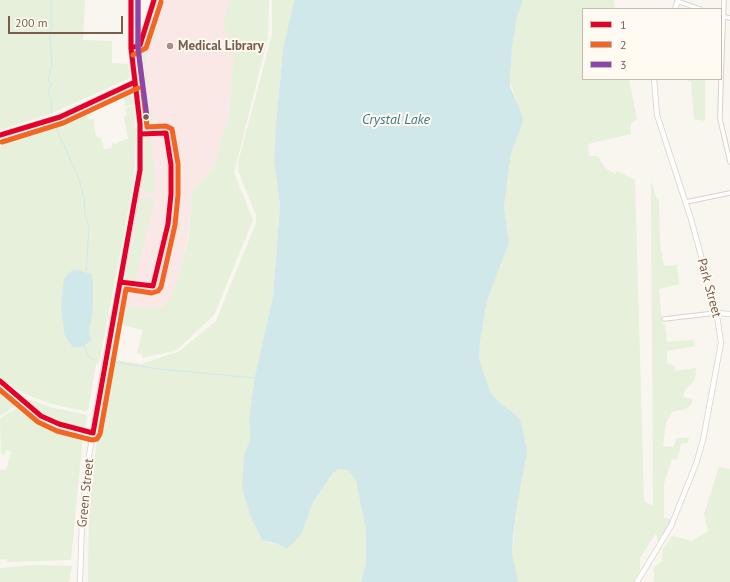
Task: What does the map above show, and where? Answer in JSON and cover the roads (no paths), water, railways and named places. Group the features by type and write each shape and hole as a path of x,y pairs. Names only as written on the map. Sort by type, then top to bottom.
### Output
{"street":[{"name":"Green Street","path":"80,582 82,528 87,468 138,181 141,144 131,48 131,0"},
{"path":"131,48 140,45 154,0"},
{"path":"722,11 724,0"},
{"path":"678,1 697,8"},
{"name":"Park Street","path":"637,582 671,526 699,455 721,346 721,335 716,313 686,202 657,113 654,80"},
{"path":"721,80 720,119 730,162"},
{"path":"0,135 60,117 135,82"},
{"path":"686,202 730,194"},
{"path":"664,318 716,313 730,314"}],"water":[{"name":"Crystal Lake","path":"294,0 523,0 517,17 512,48 510,81 510,86 522,115 523,122 511,154 504,207 509,243 487,301 480,342 479,359 491,393 500,403 515,414 521,422 527,452 513,536 512,553 518,582 361,582 366,563 366,530 356,480 348,470 339,469 333,473 313,502 302,533 287,549 278,544 262,540 251,517 242,488 244,453 250,441 249,417 255,376 273,297 280,206 274,162 276,124 283,49"},
{"path":"77,270 91,274 93,281 93,309 89,331 91,340 82,347 73,347 64,333 61,305 64,278 71,271"}],"waterway":[{"path":"51,0 52,25 50,41 52,65 48,80 51,85 48,93 51,99 52,114"},
{"path":"56,127 80,182 84,199 85,216 89,228 86,271"},
{"path":"84,345 89,358 95,360"},
{"path":"113,362 159,369 255,378"}],"place":[{"name":"Medical Library","path":"170,46"}]}
